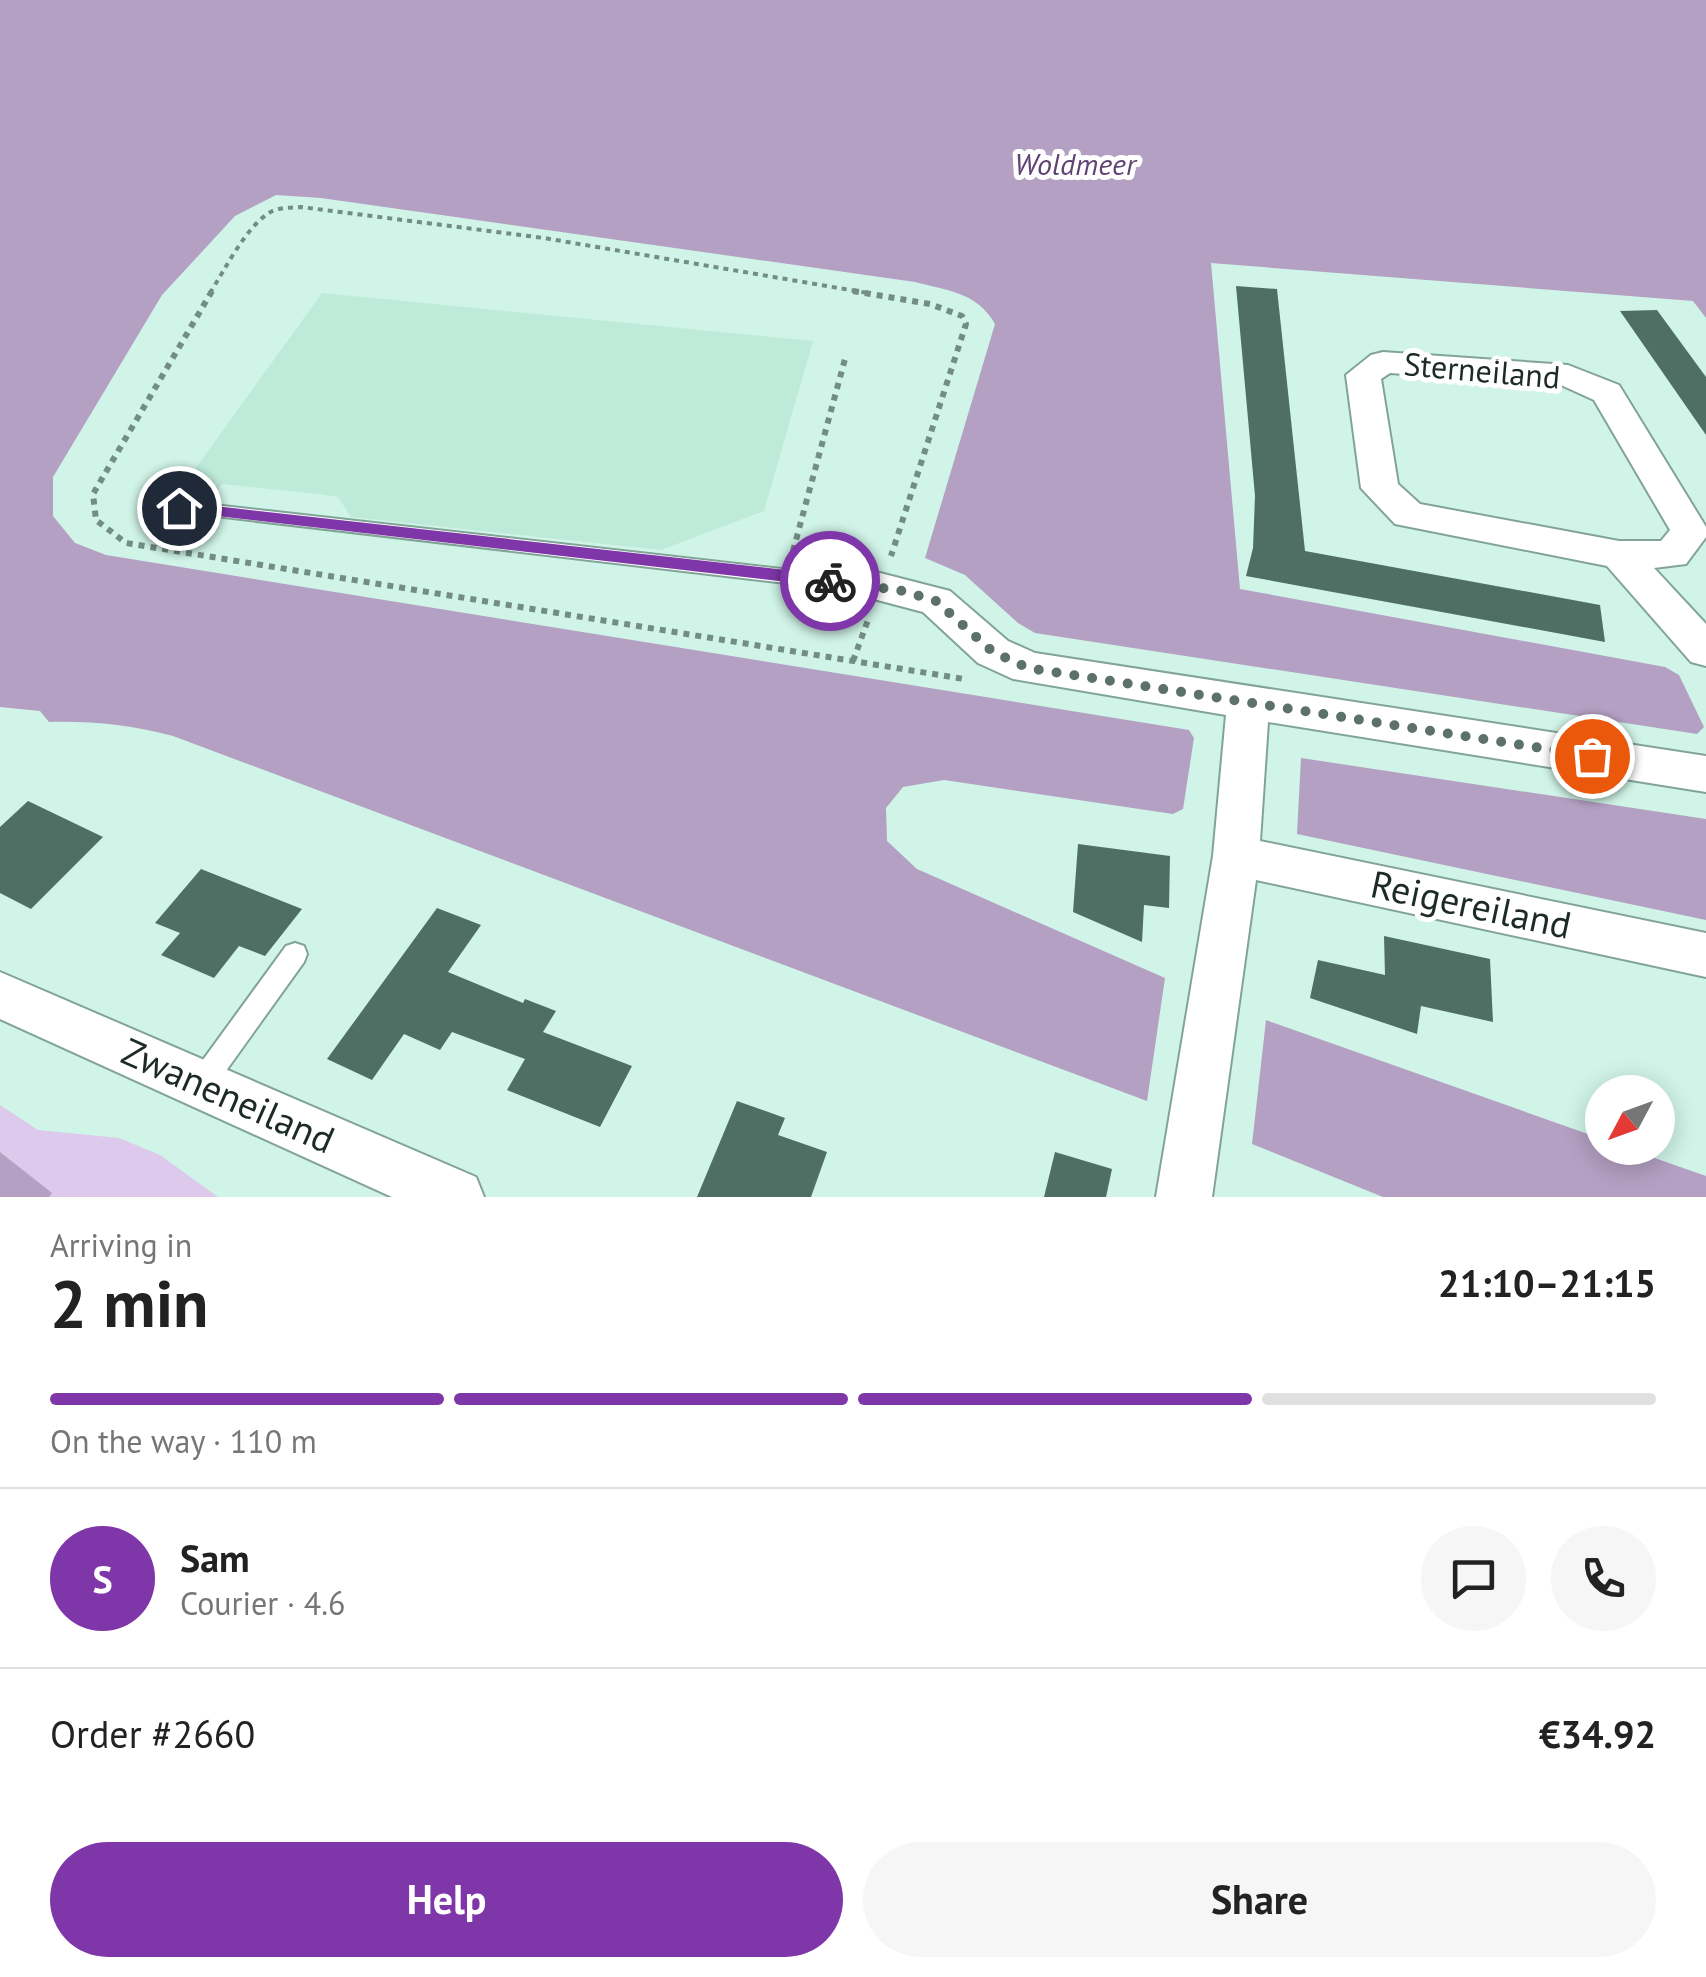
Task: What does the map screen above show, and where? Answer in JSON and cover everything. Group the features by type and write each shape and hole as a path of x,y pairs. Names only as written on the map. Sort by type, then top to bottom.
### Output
{"street":[{"name":"Sterneiland","path":"1383,362 1568,375 1606,393 1690,532 1672,554 1619,555 1408,514 1380,488 1363,375 1383,362"},
{"path":"1619,555 1706,651"},
{"path":"880,587 936,601 993,652 1028,668 1706,774"},
{"path":"1184,1197 1236,856 1248,704"},
{"name":"Reigereiland","path":"1236,856 1706,955"},
{"name":"Zwaneneiland","path":"0,996 456,1197"}],"lane":[{"path":"179,508 880,587"},
{"path":"201,1084 295,954"}],"path":[{"path":"852,661 966,324 962,316 930,304 689,261 301,207 265,216 241,244 93,494 96,520 126,543 852,661 971,680"},
{"path":"786,576 845,359"}],"shaded area":[{"path":"322,293 813,341 764,511 661,550 351,517 338,497 317,494 222,484 209,502 175,497"},
{"path":"0,1105 38,1130 119,1138 160,1155 218,1197 49,1197 51,1193 0,1152"}],"water":[{"name":"Woldmeer","path":"0,0 1706,0 1706,318 1693,301 1211,263 1240,589 1665,667 1679,675 1704,727 1697,734 1035,633 1018,623 965,575 925,558 995,324 980,305 961,294 915,282 321,198 276,195 235,216 162,295 53,477 53,516 75,543 106,555 1189,730 1194,738 1183,809 1173,814 944,780 903,787 886,808 887,841 917,869 1165,978 1147,1101 173,736 111,724 49,722 40,711 0,707"},
{"path":"1301,758 1706,819 1706,920 1297,834"},
{"path":"1266,1020 1585,1133 1585,1165 1675,1165 1706,1176 1706,1197 1383,1197 1252,1144"},
{"path":"0,1152 52,1193 49,1197 0,1197"}],"building":[{"path":"1236,286 1277,289 1305,551 1600,605 1605,642 1246,576 1253,548 1255,496"},
{"path":"1657,310 1706,377 1706,435 1620,311"},
{"path":"28,801 103,837 31,909 0,893 0,827"},
{"path":"1078,844 1170,856 1169,908 1144,905 1142,942 1073,912"},
{"path":"201,869 302,909 265,956 239,946 214,978 161,955 180,933 155,923"},
{"path":"437,908 481,925 448,972 523,1003 525,999 556,1011 543,1032 632,1066 600,1127 507,1090 525,1059 452,1032 440,1050 404,1034 372,1080 327,1059"},
{"path":"1384,936 1490,959 1493,1022 1421,1006 1417,1034 1310,998 1318,960 1385,975"},
{"path":"737,1101 785,1118 778,1135 827,1152 811,1197 697,1197"},
{"path":"1055,1152 1112,1169 1106,1197 1044,1197"}],"way so far":[{"path":"830,581 903,591 936,601 993,652 1028,668 1592,756"}],"route":[{"path":"179,508 830,581"}]}
